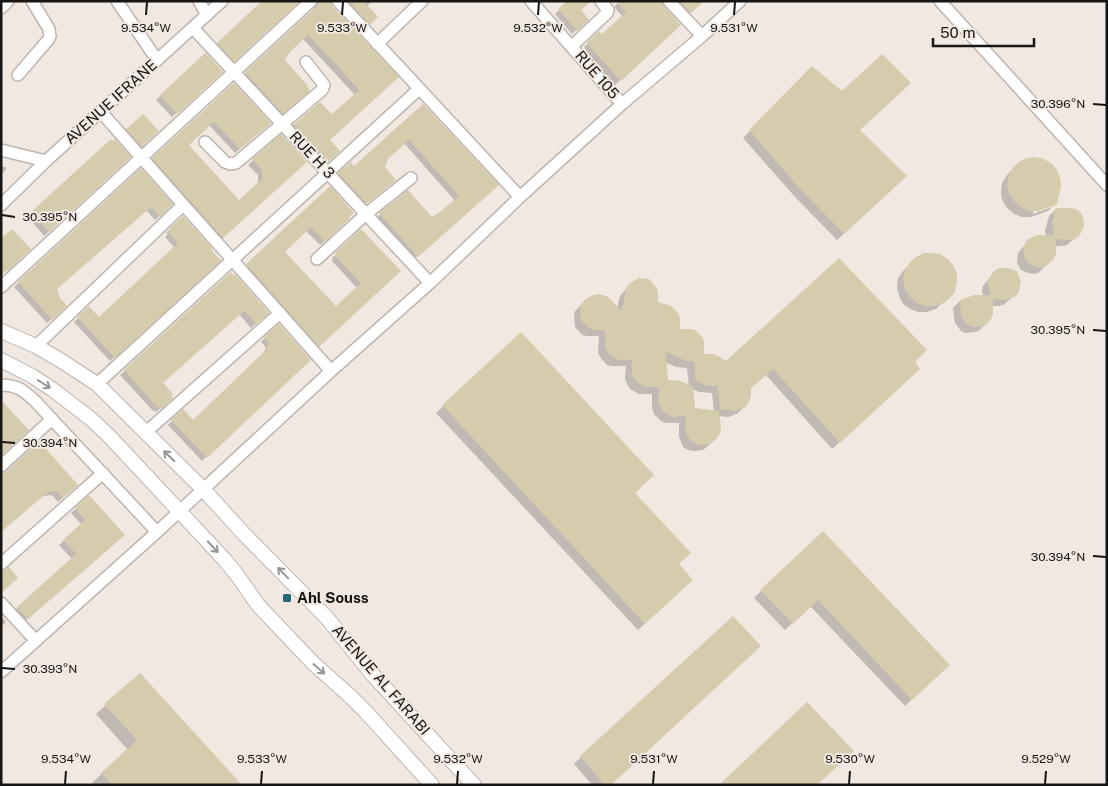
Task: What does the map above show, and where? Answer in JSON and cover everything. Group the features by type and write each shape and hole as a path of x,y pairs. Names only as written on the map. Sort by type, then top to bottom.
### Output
{"street":[{"path":"1,8 8,1"},
{"path":"18,75 50,36 49,29 32,1"},
{"path":"117,1 157,60"},
{"path":"199,1 207,15"},
{"name":"AVENUE IFRANE","path":"1,205 46,161 222,1"},
{"path":"1,288 311,1"},
{"path":"338,1 520,197"},
{"path":"377,44 422,1"},
{"name":"RUE 105","path":"531,1 622,104"},
{"path":"572,46 608,12 601,1"},
{"path":"669,1 702,36"},
{"path":"1,672 204,490 622,104 740,1"},
{"path":"940,1 1107,185"},
{"name":"RUE H 3","path":"193,28 430,283"},
{"path":"205,142 225,162 230,164 236,162 322,90 324,85 306,62"},
{"path":"97,384 419,89"},
{"path":"100,112 331,371"},
{"path":"1,150 46,161"},
{"path":"317,259 366,214 410,178"},
{"path":"36,346 183,205"},
{"path":"145,432 280,313"},
{"name":"AVENUE AL FARABI","path":"1,331 36,346 97,384 204,490 243,533 335,627 374,674 474,785"},
{"path":"1,360 32,376 72,403 109,436 224,559 258,605 313,663 352,697 432,785"},
{"path":"1,385 10,385 23,390 157,532"},
{"path":"1,466 52,419"},
{"path":"1,564 103,473"},
{"path":"1,602 36,641"}],"building":[{"path":"262,1 300,1 234,62 217,43"},
{"path":"318,1 331,1 332,6 399,77 330,140 340,151 328,162 293,125 320,102 332,114 359,90 334,62 308,35 289,53 285,60 308,86 310,91 283,114 245,72 316,7"},
{"path":"348,1 364,1 378,17 370,25"},
{"path":"567,1 591,1 581,10 589,20 577,31 558,9"},
{"path":"616,1 662,1 664,6 681,25 621,81 587,42 599,31 602,34 626,12"},
{"path":"680,1 704,1 691,13"},
{"path":"205,53 223,72 177,114 160,95"},
{"path":"882,54 911,83 860,130 907,176 844,234 802,191 749,130 812,66 842,91"},
{"path":"234,83 271,123 240,149 214,122 189,145 239,200 262,179 262,170 252,159 281,134 307,162 223,238 152,158"},
{"path":"423,104 499,185 418,257 379,213 408,190 432,217 459,196 409,140 388,159 385,167 396,180 369,202 366,203 338,173 351,162 354,166"},
{"path":"143,114 159,131 142,147 126,129"},
{"path":"111,139 113,141 115,139 131,157 49,232 31,212"},
{"path":"1036,157 1052,164 1057,170 1061,186 1057,204 1039,211 1029,211 1014,201 1009,193 1007,184 1013,167 1020,161"},
{"path":"141,168 173,204 160,217 151,207 57,289 60,298 67,306 52,320 18,282"},
{"path":"330,186 354,213 325,242 311,227 285,252 336,306 361,283 335,256 335,253 361,229 401,271 319,347 246,264"},
{"path":"1056,208 1076,209 1083,217 1084,227 1075,239 1056,239 1054,259 1046,266 1041,268 1035,267 1028,263 1024,256 1024,245 1027,240 1037,235 1054,235 1052,223"},
{"path":"183,216 212,248 221,261 115,358 77,317 89,306 99,317 178,243 168,232"},
{"path":"12,229 31,249 8,271 1,275 1,238"},
{"path":"924,253 940,254 948,259 957,273 954,294 944,303 935,306 925,306 917,303 905,289 903,279 905,270 910,262"},
{"path":"839,258 927,350 915,362 920,369 840,443 773,369 751,388 751,397 746,407 736,411 720,409 718,386 707,386 696,381 694,362 666,352 668,380 681,381 693,387 695,408 719,411 720,434 711,443 706,445 695,443 690,440 685,429 686,416 673,417 663,411 658,401 659,387 647,387 637,382 633,377 632,360 614,358 606,350 605,330 589,328 581,320 580,309 586,299 597,294 603,295 608,297 622,311 626,288 630,283 639,278 649,279 658,292 658,302 671,306 678,313 680,329 695,330 703,338 704,354 713,354 726,361"},
{"path":"1002,268 1017,271 1021,281 1019,291 1016,296 1006,300 993,299 993,314 984,326 973,327 968,325 961,316 960,300 974,295 990,295 988,283 992,273"},
{"path":"231,272 234,276 235,274 269,313 256,324 244,311 163,383 173,394 171,396 173,398 161,409 158,408 124,370"},
{"path":"279,324 311,360 207,458 171,420 183,409 193,420 266,350 269,342 264,337"},
{"path":"521,332 654,475 635,493 691,553 679,564 693,580 645,624 442,405"},
{"path":"1,400 29,430 1,456"},
{"path":"39,441 78,485 63,498 56,491 48,492 1,532 1,473 6,472"},
{"path":"88,496 125,535 28,619 17,607 76,554 63,540 85,520 75,508"},
{"path":"823,531 950,665 912,700 818,600 793,624 760,590"},
{"path":"9,567 18,578 1,593 1,571"},
{"path":"733,616 761,646 611,785 604,785 580,756"},
{"path":"140,673 242,785 112,785 101,773 137,740 104,704"},
{"path":"807,702 854,751 817,785 719,785"}],"place":[{"name":"Ahl Souss","path":"287,598"}]}
